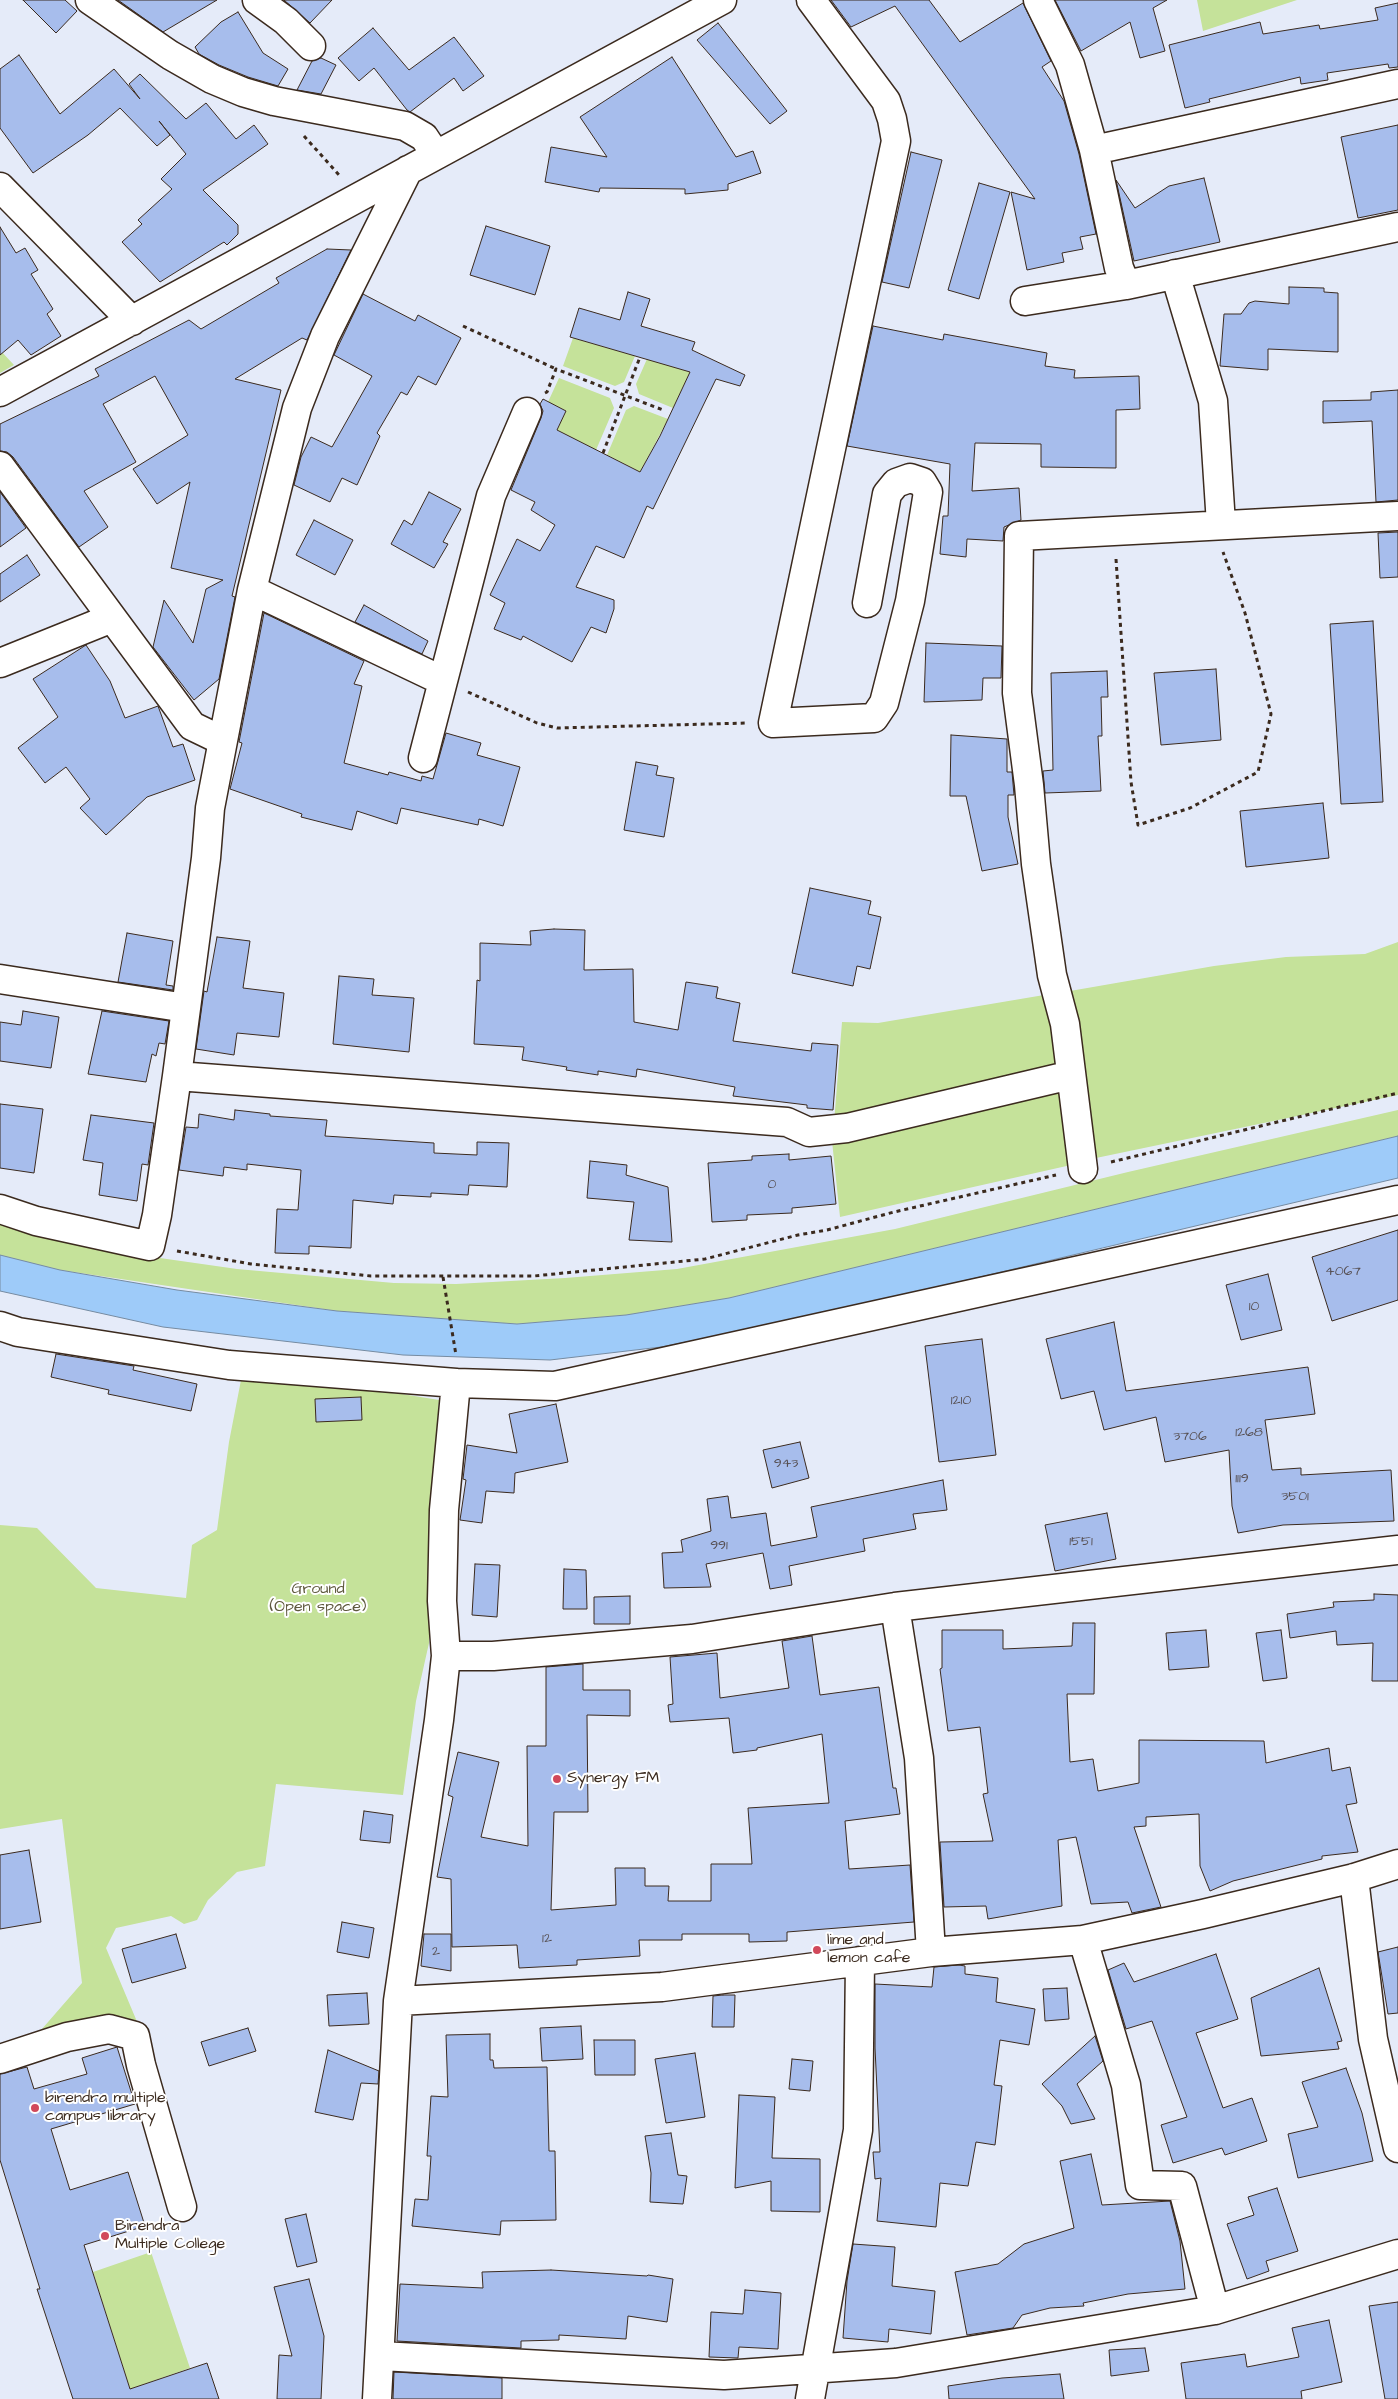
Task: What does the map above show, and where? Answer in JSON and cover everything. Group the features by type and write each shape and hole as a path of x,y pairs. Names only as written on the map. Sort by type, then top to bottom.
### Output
{"street":[{"path":"90,0 170,55 235,89 274,101 405,126 424,137 436,155"},
{"path":"257,0 286,21 311,46"},
{"path":"0,392 722,0"},
{"path":"812,0 886,101 896,141 773,722 874,718 884,703 910,601 928,492 922,482 910,478 896,483 887,494 867,603"},
{"path":"1038,0 1070,65 1094,150 1119,268 1126,285"},
{"path":"1094,150 1398,84"},
{"path":"0,1209 36,1221 150,1246 157,1215 177,1076 206,858 210,808 221,740 252,590 297,408 325,336 408,170"},
{"path":"0,187 132,320"},
{"path":"1025,301 1126,285 1398,227"},
{"path":"1175,274 1212,401 1217,525"},
{"path":"423,758 491,496 526,412"},
{"path":"0,466 192,726 221,740"},
{"path":"1083,1169 1065,1024 1052,975 1036,864 1029,785 1017,694 1019,536 1398,516"},
{"path":"252,590 442,681"},
{"path":"0,663 112,618"},
{"path":"0,979 186,1008"},
{"path":"177,1076 787,1122 809,1132 847,1128 1071,1075"},
{"path":"0,1326 18,1332 229,1365 456,1383 555,1386 1398,1200"},
{"path":"377,2399 381,2356 398,2001 439,1720 446,1656 442,1601 444,1510 456,1383"},
{"path":"446,1656 493,1656 692,1639 895,1607 1398,1550"},
{"path":"895,1607 919,1758 931,1952"},
{"path":"398,2001 662,1987 931,1952 1083,1940 1354,1878 1398,1864"},
{"path":"1354,1878 1373,2039 1398,2148"},
{"path":"1083,1940 1126,2085 1140,2185 1182,2186 1215,2310"},
{"path":"810,2399 858,2130 860,1961"},
{"path":"0,2059 67,2036 109,2029 134,2036 182,2207"},
{"path":"381,2356 724,2375 896,2363 1215,2310 1398,2254"}],"path":[{"path":"464,326 556,369 663,410"},
{"path":"603,453 640,357"},
{"path":"526,412 536,395 547,392 556,369"},
{"path":"1115,531 1131,782 1138,826 1190,808 1258,772 1271,714 1245,613 1217,525"},
{"path":"442,681 537,723 557,728 773,722"},
{"path":"150,1246 251,1264 370,1276 534,1276 705,1259 798,1235 827,1230"},
{"path":"443,1277 458,1364 456,1383"}],"green space":[{"path":"1197,0 1297,0 1203,31"},
{"path":"573,338 635,356 624,382 615,386 563,366"},
{"path":"0,350 14,365 0,373"},
{"path":"647,359 690,372 673,408 639,394 636,384"},
{"path":"559,378 610,398 614,408 596,450 557,430 566,411 548,402"},
{"path":"634,406 668,419 640,472 607,455 626,410"},
{"path":"1398,942 1398,1095 1096,1158 1070,991 1214,966 1286,957 1365,954"},
{"path":"1050,994 1058,1070 834,1123 842,1022 878,1023"},
{"path":"1061,1090 1071,1165 840,1217 832,1141"},
{"path":"1398,1110 1398,1136 729,1298 626,1315 517,1324 337,1311 60,1270 0,1255 0,1218 139,1255 237,1269 394,1283 456,1284 677,1269 895,1229 1128,1172"},
{"name":"Ground (Open space)","path":"241,1380 402,1394 439,1400 430,1520 429,1643 416,1701 403,1795 276,1784 265,1866 237,1872 208,1900 197,1920 184,1924 171,1916 116,1928 106,1948 138,2024 28,2045 82,1983 62,1819 0,1829 0,1525 37,1528 96,1588 186,1598 192,1545 217,1530 229,1442"},
{"path":"151,2252 190,2368 130,2389 93,2272"}],"water":[{"path":"1398,1136 1398,1178 807,1318 661,1347 550,1360 403,1355 163,1327 0,1291 0,1255 60,1270 177,1290 337,1311 517,1324 626,1315 729,1298"}],"building":[{"path":"23,0 65,0 77,11 56,33"},
{"path":"118,0 217,0 163,32"},
{"path":"284,0 332,0 310,23"},
{"path":"831,0 929,0 960,42 1023,3 1051,61 1042,67 1064,101 1079,154 1096,234 1080,237 1083,249 1062,253 1064,262 1027,270 1011,192 1035,199 895,6 851,27"},
{"path":"1055,0 1167,0 1153,8 1165,51 1140,58 1130,22 1081,51"},
{"path":"1398,3 1398,67 1389,68 1388,64 1327,73 1328,80 1301,84 1300,77 1209,99 1210,102 1185,108 1169,45 1260,22 1263,34 1319,25 1320,29 1378,20 1375,8"},
{"path":"238,12 263,53 288,69 278,86 248,77 219,65 199,54 195,47 221,22"},
{"path":"718,23 787,111 770,124 697,40"},
{"path":"373,28 409,70 454,37 484,76 463,91 454,78 410,112 374,68 359,81 338,58"},
{"path":"19,55 60,114 114,69 140,99 129,84 140,74 186,119 206,103 236,139 254,125 268,144 203,190 238,225 238,234 227,245 224,242 160,282 122,242 142,224 138,220 172,189 161,179 186,154 159,121 170,135 157,146 120,108 88,135 33,173 0,128 0,69"},
{"path":"672,57 736,157 753,151 761,173 728,184 728,190 685,194 685,189 600,188 599,192 545,182 551,147 607,157 580,117"},
{"path":"321,58 336,65 321,94 297,90 312,61"},
{"path":"1398,125 1398,210 1358,218 1341,137"},
{"path":"911,152 942,160 909,288 882,282"},
{"path":"1204,178 1220,242 1134,261 1116,180 1135,208 1169,186"},
{"path":"979,183 1010,192 979,299 948,290"},
{"path":"486,226 550,246 535,295 470,275"},
{"path":"0,227 16,253 25,248 38,270 31,274 53,309 47,314 61,336 31,355 18,340 0,355"},
{"path":"327,249 351,250 307,340 302,338 235,379 281,390 232,596 235,597 219,679 194,700 153,647 164,600 193,643 206,589 223,580 171,568 190,482 157,504 133,469 188,435 155,376 103,404 136,462 84,491 108,527 79,547 13,457 7,452 0,451 0,424 99,376 95,369 189,320 201,329 279,283 276,278"},
{"path":"1289,287 1324,288 1324,292 1338,293 1338,352 1268,349 1268,370 1220,366 1224,314 1241,314 1249,303 1255,301 1289,304"},
{"path":"628,292 650,299 641,326 695,342 692,350 745,375 740,386 716,379 653,509 647,506 624,558 596,546 576,587 614,600 614,609 606,633 591,627 572,662 523,636 521,640 494,629 505,603 490,595 517,539 540,551 555,525 531,510 535,502 511,490 541,418 543,411 540,404 543,399 566,411 557,430 640,472 660,436 690,372 570,337 579,308 620,320"},
{"path":"363,294 415,321 418,315 461,338 436,385 418,376 407,395 401,392 377,433 380,436 357,485 342,478 330,502 294,485 301,457 311,437 332,447 372,376 334,355"},
{"path":"873,326 943,340 944,334 1047,353 1045,366 1075,370 1074,378 1139,376 1140,409 1116,410 1116,468 1041,467 1041,444 975,443 972,491 1019,488 1021,520 1004,527 1003,541 967,539 966,557 940,554 943,516 948,516 950,464 847,446"},
{"path":"1398,390 1398,500 1376,502 1372,421 1323,423 1323,401 1371,400 1371,392"},
{"path":"0,492 26,528 0,547"},
{"path":"429,492 461,509 443,542 448,544 434,568 391,544 404,520 412,525"},
{"path":"314,520 353,540 335,575 296,555"},
{"path":"1398,532 1398,577 1380,578 1378,533"},
{"path":"27,555 40,575 0,602 0,574"},
{"path":"364,605 428,641 422,654 355,622"},
{"path":"264,613 364,661 354,684 362,686 344,763 388,775 389,772 421,781 422,776 433,779 446,733 481,743 477,755 520,767 503,826 479,819 478,825 401,808 397,824 357,811 352,830 301,817 302,814 230,789 242,743 239,742"},
{"path":"1373,621 1383,802 1341,804 1330,624"},
{"path":"926,643 1002,646 1001,678 983,678 982,700 924,702"},
{"path":"86,645 110,681 125,718 158,706 173,747 183,744 195,780 147,797 106,835 80,808 90,799 66,767 45,783 18,748 58,717 33,679"},
{"path":"1216,669 1221,740 1161,745 1154,673"},
{"path":"1107,671 1108,697 1101,697 1102,736 1098,736 1101,791 1045,793 1043,771 1053,770 1051,673"},
{"path":"951,735 1007,739 1007,772 1012,772 1014,795 1008,795 1008,817 1018,864 982,871 966,796 950,796"},
{"path":"636,762 658,766 656,775 674,778 664,837 624,830"},
{"path":"1323,803 1329,858 1246,867 1240,811"},
{"path":"810,888 871,901 868,914 881,917 870,969 857,966 853,986 792,973"},
{"path":"554,929 585,930 584,970 633,969 634,1022 678,1030 686,982 718,987 716,998 740,1003 733,1041 811,1051 812,1043 838,1045 833,1110 807,1108 807,1105 733,1096 735,1087 637,1069 636,1077 598,1071 598,1075 566,1070 567,1067 522,1060 524,1047 474,1044 477,980 480,981 480,943 531,945 530,931"},
{"path":"127,933 173,941 166,985 173,986 173,990 118,982"},
{"path":"217,937 250,941 243,988 284,993 279,1037 237,1033 234,1055 196,1049 204,991 207,992"},
{"path":"339,976 374,979 372,995 414,998 409,1052 333,1044"},
{"path":"23,1011 59,1017 51,1068 0,1061 0,1022 21,1025"},
{"path":"102,1011 169,1021 165,1044 159,1043 156,1056 152,1054 146,1082 88,1074"},
{"path":"0,1104 43,1109 34,1173 0,1168"},
{"path":"235,1110 270,1114 270,1116 327,1120 325,1136 434,1143 434,1153 477,1155 477,1142 509,1143 507,1187 469,1185 468,1195 431,1193 431,1197 394,1195 393,1204 353,1200 351,1248 309,1246 309,1254 275,1253 277,1209 298,1210 301,1170 247,1164 247,1170 224,1167 223,1176 179,1170 186,1127 198,1128 199,1114 234,1120"},
{"path":"91,1115 154,1123 148,1165 142,1164 137,1201 99,1195 103,1163 83,1160"},
{"path":"789,1154 789,1160 831,1156 836,1204 792,1208 792,1213 747,1215 747,1220 712,1222 708,1163 752,1160 752,1156"},
{"path":"590,1161 627,1165 626,1175 668,1187 672,1242 629,1240 634,1202 587,1198"},
{"path":"1398,1230 1398,1300 1332,1321 1312,1257"},
{"path":"1268,1274 1282,1330 1241,1340 1226,1285"},
{"path":"1114,1322 1126,1391 1308,1367 1315,1414 1265,1420 1272,1470 1301,1468 1301,1475 1391,1470 1394,1521 1283,1525 1238,1533 1232,1506 1229,1450 1165,1462 1156,1417 1104,1430 1094,1391 1061,1399 1046,1339"},
{"path":"982,1339 996,1455 939,1462 925,1346"},
{"path":"56,1354 134,1366 133,1370 197,1384 191,1411 108,1394 109,1390 51,1377"},
{"path":"361,1397 362,1420 316,1422 315,1399"},
{"path":"556,1404 568,1462 515,1473 514,1493 486,1491 482,1523 460,1520 466,1480 463,1479 467,1445 517,1453 509,1414"},
{"path":"800,1442 809,1478 772,1488 763,1450"},
{"path":"943,1480 947,1510 913,1514 916,1529 863,1539 865,1551 789,1566 792,1585 770,1589 763,1553 706,1564 711,1587 664,1588 662,1553 683,1552 681,1540 711,1531 707,1499 728,1496 731,1518 766,1513 771,1546 817,1537 811,1507"},
{"path":"1107,1513 1116,1559 1055,1571 1045,1525"},
{"path":"475,1564 500,1565 497,1617 472,1615"},
{"path":"564,1569 586,1570 587,1609 563,1609"},
{"path":"1374,1594 1398,1595 1398,1681 1372,1681 1373,1643 1337,1645 1336,1631 1290,1638 1287,1614 1334,1607 1333,1602 1374,1600"},
{"path":"630,1596 630,1624 594,1624 594,1597"},
{"path":"1073,1623 1095,1623 1094,1694 1067,1694 1070,1762 1093,1759 1098,1791 1139,1783 1139,1740 1264,1741 1266,1763 1329,1748 1332,1771 1350,1767 1357,1803 1346,1805 1358,1852 1322,1856 1322,1859 1233,1881 1210,1891 1200,1866 1199,1814 1146,1817 1146,1826 1134,1827 1161,1907 1132,1913 1128,1902 1091,1904 1076,1837 1058,1840 1062,1906 988,1919 986,1906 944,1907 940,1842 993,1841 983,1794 988,1793 980,1727 948,1731 940,1669 942,1668 942,1630 1003,1630 1003,1649 1072,1646"},
{"path":"1206,1630 1209,1667 1169,1670 1166,1633"},
{"path":"1281,1630 1287,1678 1263,1681 1256,1633"},
{"path":"812,1636 820,1695 879,1687 893,1788 896,1788 900,1814 845,1821 849,1869 910,1865 914,1922 787,1932 787,1941 749,1942 749,1934 682,1934 682,1940 639,1940 640,1956 577,1960 577,1965 519,1968 517,1945 452,1947 451,1879 437,1877 453,1797 448,1795 458,1752 499,1762 481,1837 528,1846 527,1746 546,1746 546,1667 583,1664 583,1690 630,1690 630,1716 587,1715 588,1812 554,1812 551,1910 616,1905 615,1868 645,1868 645,1886 669,1886 668,1901 711,1901 711,1864 752,1864 748,1808 829,1803 822,1734 757,1748 757,1750 733,1753 729,1718 670,1722 668,1705 673,1704 670,1657 717,1653 720,1698 789,1688 782,1641"},
{"path":"364,1811 393,1815 390,1843 360,1840"},
{"path":"29,1850 41,1922 0,1929 0,1855"},
{"path":"342,1922 374,1928 369,1958 337,1952"},
{"path":"176,1934 186,1968 132,1983 122,1949"},
{"path":"424,1934 451,1934 451,1971 421,1966"},
{"path":"1398,1947 1398,2013 1388,2014 1378,1952"},
{"path":"1216,1954 1238,2019 1196,2033 1223,2108 1252,2098 1267,2141 1225,2155 1222,2148 1173,2163 1161,2125 1187,2117 1152,2021 1126,2029 1108,1970 1124,1963 1134,1982"},
{"path":"965,1966 965,1974 998,1978 996,2002 1035,2009 1029,2045 1000,2040 994,2085 1002,2086 995,2145 976,2142 968,2186 940,2183 936,2227 877,2221 881,2178 875,2179 873,2152 880,2152 875,2048 875,1984 932,1987 934,1967"},
{"path":"1319,1968 1342,2041 1337,2042 1339,2049 1261,2056 1251,1998"},
{"path":"1067,1988 1069,2019 1045,2021 1043,1989"},
{"path":"367,1993 369,2024 329,2026 327,1995"},
{"path":"735,1995 734,2027 712,2027 713,1996"},
{"path":"581,2026 583,2059 542,2061 540,2028"},
{"path":"248,2028 256,2051 209,2066 201,2042"},
{"path":"490,2034 490,2060 493,2060 494,2068 547,2067 549,2151 555,2151 556,2220 501,2221 500,2235 412,2226 415,2199 428,2200 431,2156 427,2156 431,2096 448,2097 446,2035"},
{"path":"1095,2036 1103,2061 1077,2084 1095,2119 1071,2124 1062,2106 1042,2084"},
{"path":"594,2040 635,2040 635,2075 595,2075"},
{"path":"117,2047 135,2104 51,2129 70,2190 128,2172 145,2226 84,2245 130,2389 207,2363 219,2399 73,2399 37,2289 40,2289 0,2160 0,2074 27,2067 34,2089 87,2074 82,2058"},
{"path":"328,2050 379,2071 378,2084 361,2083 353,2120 315,2112"},
{"path":"695,2053 705,2117 666,2123 655,2059"},
{"path":"792,2059 813,2061 810,2091 789,2089"},
{"path":"1346,2068 1362,2113 1373,2161 1298,2178 1288,2134 1318,2127 1302,2082"},
{"path":"739,2095 775,2097 772,2158 820,2159 820,2212 771,2211 771,2181 735,2188"},
{"path":"671,2133 678,2175 687,2176 683,2204 650,2202 651,2173 645,2136"},
{"path":"1091,2154 1102,2205 1170,2201 1180,2241 1185,2289 1128,2294 1083,2303 1084,2306 1050,2308 1022,2315 1013,2328 967,2335 955,2272 998,2264 1024,2244 1074,2228 1060,2161"},
{"path":"1277,2188 1298,2251 1266,2261 1269,2271 1247,2279 1227,2224 1254,2215 1248,2197"},
{"path":"306,2214 317,2262 297,2267 285,2219"},
{"path":"853,2244 895,2247 892,2286 935,2291 931,2334 889,2329 888,2342 843,2338 847,2281"},
{"path":"551,2270 648,2275 673,2279 667,2322 628,2316 626,2339 559,2335 559,2340 521,2341 521,2348 397,2341 400,2284 483,2288 482,2272"},
{"path":"309,2279 324,2336 321,2399 277,2399 279,2355 292,2356 274,2287"},
{"path":"745,2290 781,2293 778,2349 739,2347 738,2358 709,2357 711,2312 743,2314"},
{"path":"1398,2302 1398,2399 1385,2399 1369,2306"},
{"path":"1329,2320 1342,2382 1301,2391 1302,2399 1186,2399 1181,2363 1245,2354 1247,2367 1299,2357 1292,2328"},
{"path":"1145,2348 1149,2371 1111,2376 1109,2350"},
{"path":"394,2372 502,2378 502,2399 393,2399"},
{"path":"1060,2374 1064,2399 949,2399 948,2386 1002,2378"}],"place":[{"name":"Synergy FM","path":"557,1779"},
{"name":"lime and lemon cafe","path":"817,1950"},
{"name":"birendra multiple campus library","path":"35,2108"},
{"name":"Birendra Multiple College","path":"105,2236"}]}
